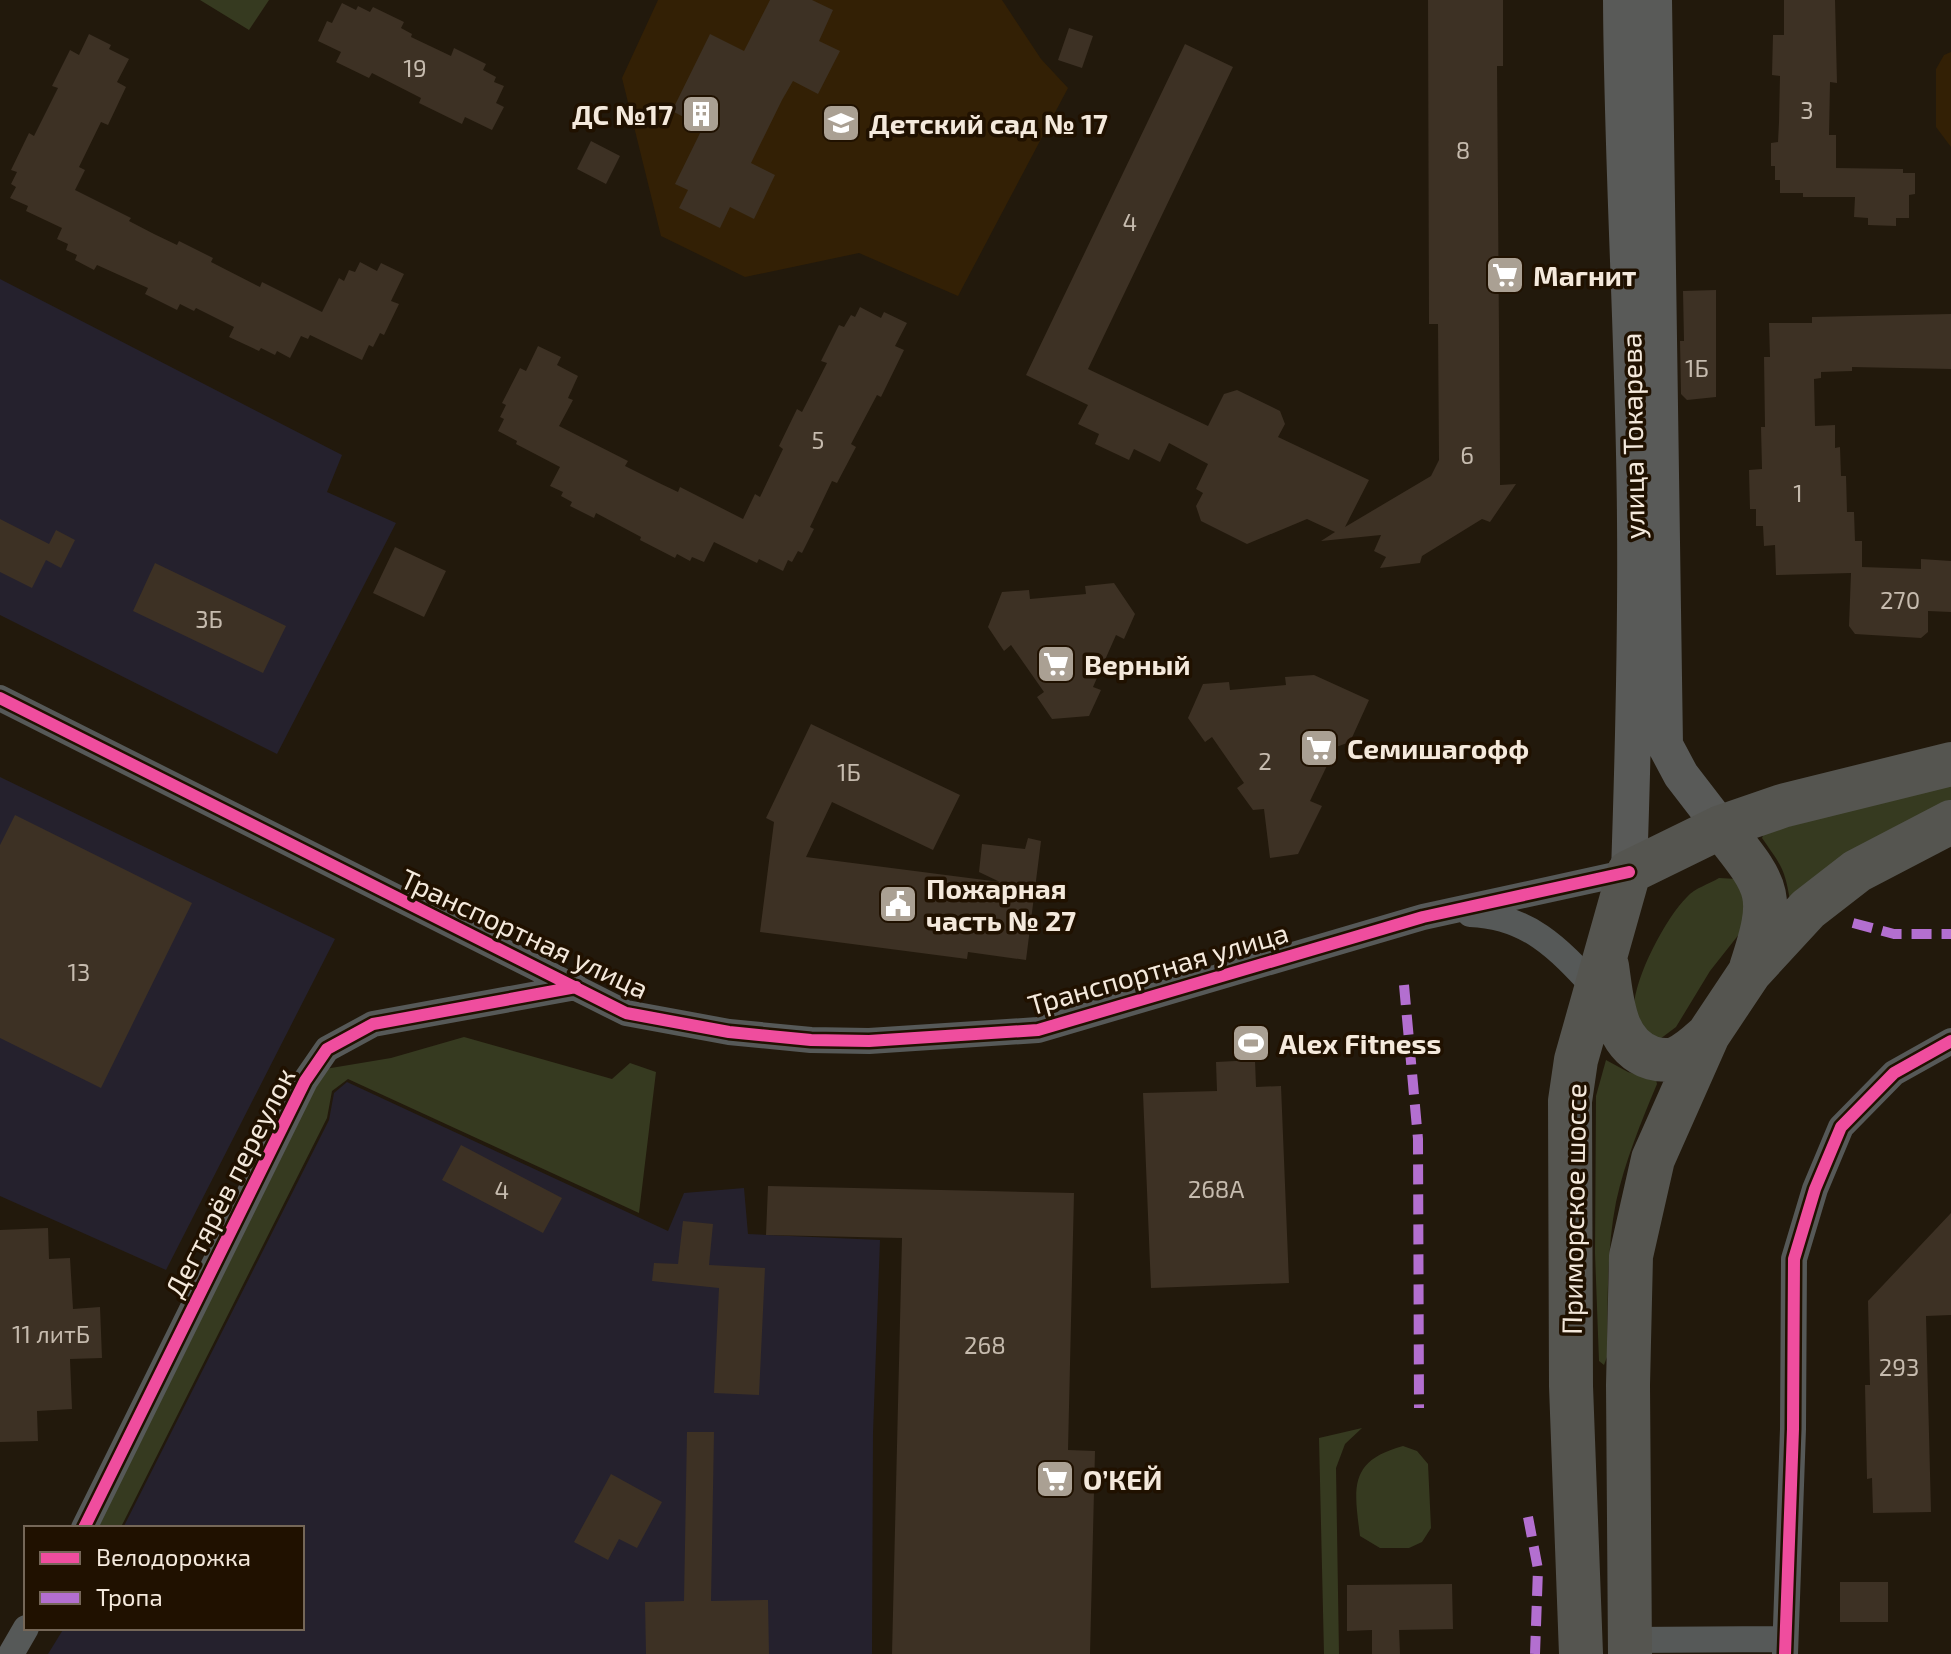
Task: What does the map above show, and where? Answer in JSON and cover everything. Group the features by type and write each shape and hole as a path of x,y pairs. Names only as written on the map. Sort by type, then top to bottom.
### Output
{"highway":[{"path":"1629,872 1721,827 1794,803 1951,764"},
{"name":"Приморское шоссе","path":"1630,1647 1628,1385 1631,1256 1653,1159 1708,1035 1750,972 1808,909 1857,871 1951,822"},
{"path":"1721,827 1757,873 1764,890 1766,914 1750,972"},
{"name":"Приморское шоссе","path":"1581,1654 1571,1386 1570,1101 1576,1060 1629,872"},
{"path":"1600,971 1614,1016 1629,1044 1641,1053 1671,1060 1708,1035"}],"main road":[{"name":"улица Токарева","path":"1621,0 1635,520 1629,872"},
{"name":"улица Токарева","path":"1654,0 1665,745 1681,775 1721,827"}],"street":[{"name":"Транспортная улица","path":"0,698 626,1013 729,1032 869,1041 1038,1030 1438,914 1629,872"},
{"name":"Транспортная улица","path":"1438,914 1476,915 1530,928 1570,961 1600,971"},
{"name":"Дегтярёв переулок","path":"85,1526 305,1081 327,1049 373,1024 576,987"},
{"path":"1630,1647 1784,1646 1793,1429 1794,1259 1815,1189 1841,1127 1894,1073 1951,1041"},
{"path":"11,1654 25,1630"}],"shaded area":[{"name":"Детский сад № 17","path":"658,0 1002,0 1041,59 1068,88 958,296 859,253 745,277 661,236 622,78"},
{"path":"1951,52 1951,147 1936,127 1936,69 1944,55"},
{"path":"0,279 342,455 327,492 396,523 277,754 0,615"},
{"path":"0,777 335,939 166,1270 0,1196"},
{"path":"347,1082 668,1231 684,1193 744,1188 748,1234 880,1240 873,1433 872,1654 48,1654 63,1630 304,1630 304,1526 124,1526 329,1120 334,1093"}],"green space":[{"path":"200,0 269,0 249,30"},
{"path":"1951,782 1951,801 1790,901 1784,873 1762,838 1764,833"},
{"path":"1719,878 1737,879 1751,919 1710,971 1676,1027 1660,1039 1646,1038 1634,1009 1639,982 1652,950 1687,897"},
{"path":"464,1037 612,1079 630,1063 656,1072 639,1213 348,1079 332,1091 327,1118 122,1526 87,1526 325,1069 391,1058"},
{"path":"1606,1060 1628,1072 1656,1080 1657,1084 1639,1127 1616,1202 1609,1260 1607,1357 1604,1365 1599,1361 1595,1253 1596,1096"},
{"path":"1362,1428 1345,1444 1336,1468 1339,1654 1324,1654 1319,1438"},
{"path":"1403,1446 1417,1451 1428,1464 1431,1528 1422,1542 1409,1548 1380,1548 1360,1536 1356,1490 1364,1468 1372,1460"}],"building":[{"name":"ДС №17","path":"770,0 812,0 833,10 819,41 840,51 818,94 793,81 782,100 751,163 775,175 754,219 730,207 720,228 679,208 688,190 675,184 703,127 672,111 710,34 744,51"},
{"path":"1428,0 1503,0 1503,66 1497,66 1500,485 1516,484 1490,522 1482,519 1422,556 1420,563 1380,568 1386,557 1374,551 1381,535 1321,541 1335,532 1307,519 1247,544 1201,521 1196,506 1203,493 1196,489 1208,464 1169,443 1160,462 1134,449 1129,460 1095,444 1099,434 1078,424 1088,405 1026,375 1185,44 1233,67 1088,369 1208,426 1224,394 1237,390 1280,411 1285,424 1278,437 1369,480 1345,527 1431,476 1439,460 1438,324 1429,324"},
{"path":"1784,0 1835,0 1837,83 1830,82 1829,135 1836,135 1836,168 1903,169 1903,173 1915,173 1915,194 1909,195 1909,218 1896,218 1896,226 1868,225 1868,218 1854,217 1855,197 1803,197 1803,193 1780,193 1780,180 1775,180 1775,166 1771,166 1771,143 1778,142 1780,76 1772,75 1773,35 1784,35"},
{"path":"342,3 370,12 373,7 404,22 401,28 412,34 411,37 451,56 454,48 486,64 483,70 496,77 494,82 504,86 496,103 504,107 492,130 465,117 462,124 419,103 421,98 372,73 369,78 336,62 341,52 318,41 327,21 332,23"},
{"path":"1069,28 1093,36 1082,68 1058,60"},
{"path":"89,34 129,59 117,82 126,87 108,125 101,122 79,167 85,170 75,190 131,218 129,221 154,234 177,245 179,241 213,258 211,262 260,287 262,282 322,312 339,278 344,281 349,270 355,272 360,262 377,271 381,263 404,274 391,301 399,304 384,335 380,333 373,347 369,345 362,360 310,335 308,339 301,336 290,358 277,351 275,355 261,348 259,351 229,337 234,327 196,308 194,311 180,304 177,310 145,294 148,288 97,265 94,270 75,260 77,255 66,250 68,244 57,239 62,228 26,211 28,206 10,198 16,187 11,184 17,172 11,170 29,133 34,136 58,88 52,86 70,50 79,55"},
{"path":"591,141 620,156 606,184 577,169"},
{"path":"1716,290 1716,397 1687,400 1681,394 1683,291"},
{"path":"860,307 881,318 884,312 907,323 895,346 904,350 881,397 877,395 851,444 856,447 837,483 832,481 810,527 814,529 802,553 798,551 792,562 788,560 783,571 759,559 757,563 714,542 704,562 692,557 690,561 677,554 675,558 596,513 594,518 570,506 572,502 561,496 563,492 550,486 560,467 498,431 506,405 502,403 520,368 526,371 538,346 561,357 557,365 578,376 568,398 573,400 559,426 628,461 625,466 678,492 680,487 743,519 755,494 760,497 783,449 779,446 797,409 802,412 827,363 821,361 839,325 844,327"},
{"path":"1951,314 1951,369 1852,367 1852,371 1821,372 1821,378 1814,379 1815,426 1835,425 1835,448 1840,447 1841,476 1846,476 1847,512 1854,512 1855,541 1862,541 1862,567 1921,569 1921,559 1951,561 1951,612 1928,611 1928,632 1921,638 1855,634 1849,626 1851,573 1776,575 1775,545 1764,546 1763,526 1756,526 1756,509 1750,509 1749,470 1762,469 1764,357 1770,357 1769,323 1812,323 1812,317"},
{"path":"0,519 49,544 56,530 75,540 61,568 46,560 32,588 0,572"},
{"path":"395,547 446,571 424,617 373,593"},
{"path":"155,563 286,626 263,673 133,611"},
{"path":"1114,583 1135,614 1124,639 1116,635 1093,687 1101,690 1089,716 1052,719 1037,697 1044,692 1011,645 1004,651 988,627 1002,592 1029,590 1030,599 1086,594 1085,586"},
{"path":"1314,675 1369,700 1350,742 1336,747 1310,801 1322,806 1298,854 1270,858 1264,809 1253,810 1237,788 1244,783 1212,737 1205,742 1188,718 1203,684 1229,682 1230,690 1286,685 1285,677"},
{"path":"811,724 960,795 933,850 832,802 806,857 1000,882 979,872 982,844 1025,849 1028,838 1041,841 1026,960 968,952 967,959 760,932 774,822 766,818"},
{"path":"15,815 192,903 101,1088 0,1038 0,845"},
{"path":"1255,1060 1256,1087 1281,1086 1289,1283 1151,1288 1143,1093 1217,1091 1216,1062"},
{"path":"461,1145 562,1198 543,1233 442,1180"},
{"path":"768,1186 1074,1193 1068,1450 1095,1451 1090,1654 892,1654 902,1238 766,1235"},
{"path":"1951,1213 1951,1315 1926,1316 1931,1512 1873,1513 1872,1478 1867,1479 1865,1385 1870,1385 1868,1301"},
{"path":"683,1221 713,1224 709,1265 765,1268 759,1395 714,1393 719,1288 652,1281 654,1263 678,1264"},
{"path":"48,1228 49,1259 70,1258 73,1309 100,1307 102,1358 70,1359 72,1409 37,1411 38,1441 0,1442 0,1230"},
{"path":"687,1432 714,1432 711,1601 768,1600 769,1654 646,1654 645,1602 684,1601"},
{"path":"611,1474 662,1502 637,1548 619,1539 608,1560 574,1542"},
{"path":"1840,1582 1888,1582 1888,1622 1840,1622"},
{"path":"1452,1584 1453,1629 1399,1630 1400,1654 1372,1654 1372,1630 1347,1631 1347,1585"}],"marked path":[{"path":"1853,923 1894,934 1951,934"},
{"path":"1404,985 1418,1139 1419,1408"},
{"path":"1528,1517 1538,1569 1535,1654"}],"cycle path":[{"path":"0,698 626,1013 729,1032 811,1040 869,1041 1038,1030 1423,917 1629,872"},
{"path":"85,1526 305,1081 327,1049 373,1024 576,987"},
{"path":"1785,1654 1793,1429 1794,1259 1815,1189 1841,1127 1894,1073 1951,1041"}],"place":[{"name":"ДС №17","path":"701,114"},
{"name":"Детский сад № 17","path":"841,123"},
{"name":"Магнит","path":"1505,275"},
{"name":"Верный","path":"1056,664"},
{"name":"Семишагофф","path":"1319,748"},
{"name":"Пожарная часть № 27","path":"898,904"},
{"name":"Alex Fitness","path":"1251,1043"},
{"name":"О’КЕЙ","path":"1055,1479"}]}
